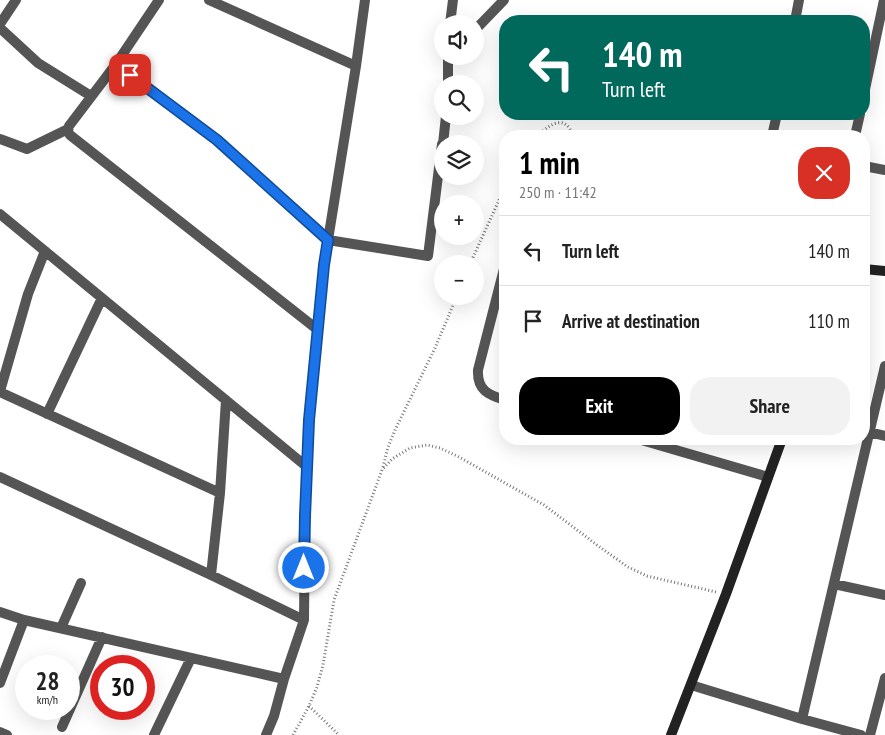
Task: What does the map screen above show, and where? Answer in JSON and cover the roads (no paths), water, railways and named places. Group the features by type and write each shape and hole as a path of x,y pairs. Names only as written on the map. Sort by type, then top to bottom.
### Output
{"street":[{"path":"16,0 0,26 38,63 91,96"},
{"path":"0,139 27,149 68,129 116,64 159,0"},
{"path":"209,0 356,66"},
{"path":"266,735 274,716 304,620 305,516 309,420 324,265 365,0"},
{"path":"451,15 453,0"},
{"path":"484,21 504,0"},
{"path":"796,15 799,0"},
{"path":"870,66 884,0"},
{"path":"116,64 217,140 328,240 428,256 437,185"},
{"path":"68,129 70,135 318,330"},
{"path":"870,167 885,170"},
{"path":"0,214 307,467"},
{"path":"45,251 28,294 0,391 220,493"},
{"path":"870,270 885,272"},
{"path":"499,288 477,377 485,392 499,398"},
{"path":"47,414 102,298"},
{"path":"870,428 885,366"},
{"path":"211,576 220,493 226,400"},
{"path":"870,432 885,436"},
{"path":"659,445 768,477"},
{"path":"671,735 726,594 780,445"},
{"path":"802,719 866,445"},
{"path":"0,477 304,620"},
{"path":"61,628 81,583"},
{"path":"834,584 885,595"},
{"path":"0,612 24,620 284,679"},
{"path":"0,683 24,620"},
{"path":"62,727 102,637"},
{"path":"154,735 191,658"},
{"path":"870,735 885,678"},
{"path":"691,684 802,719 861,735"},
{"path":"0,732 7,735"}]}
